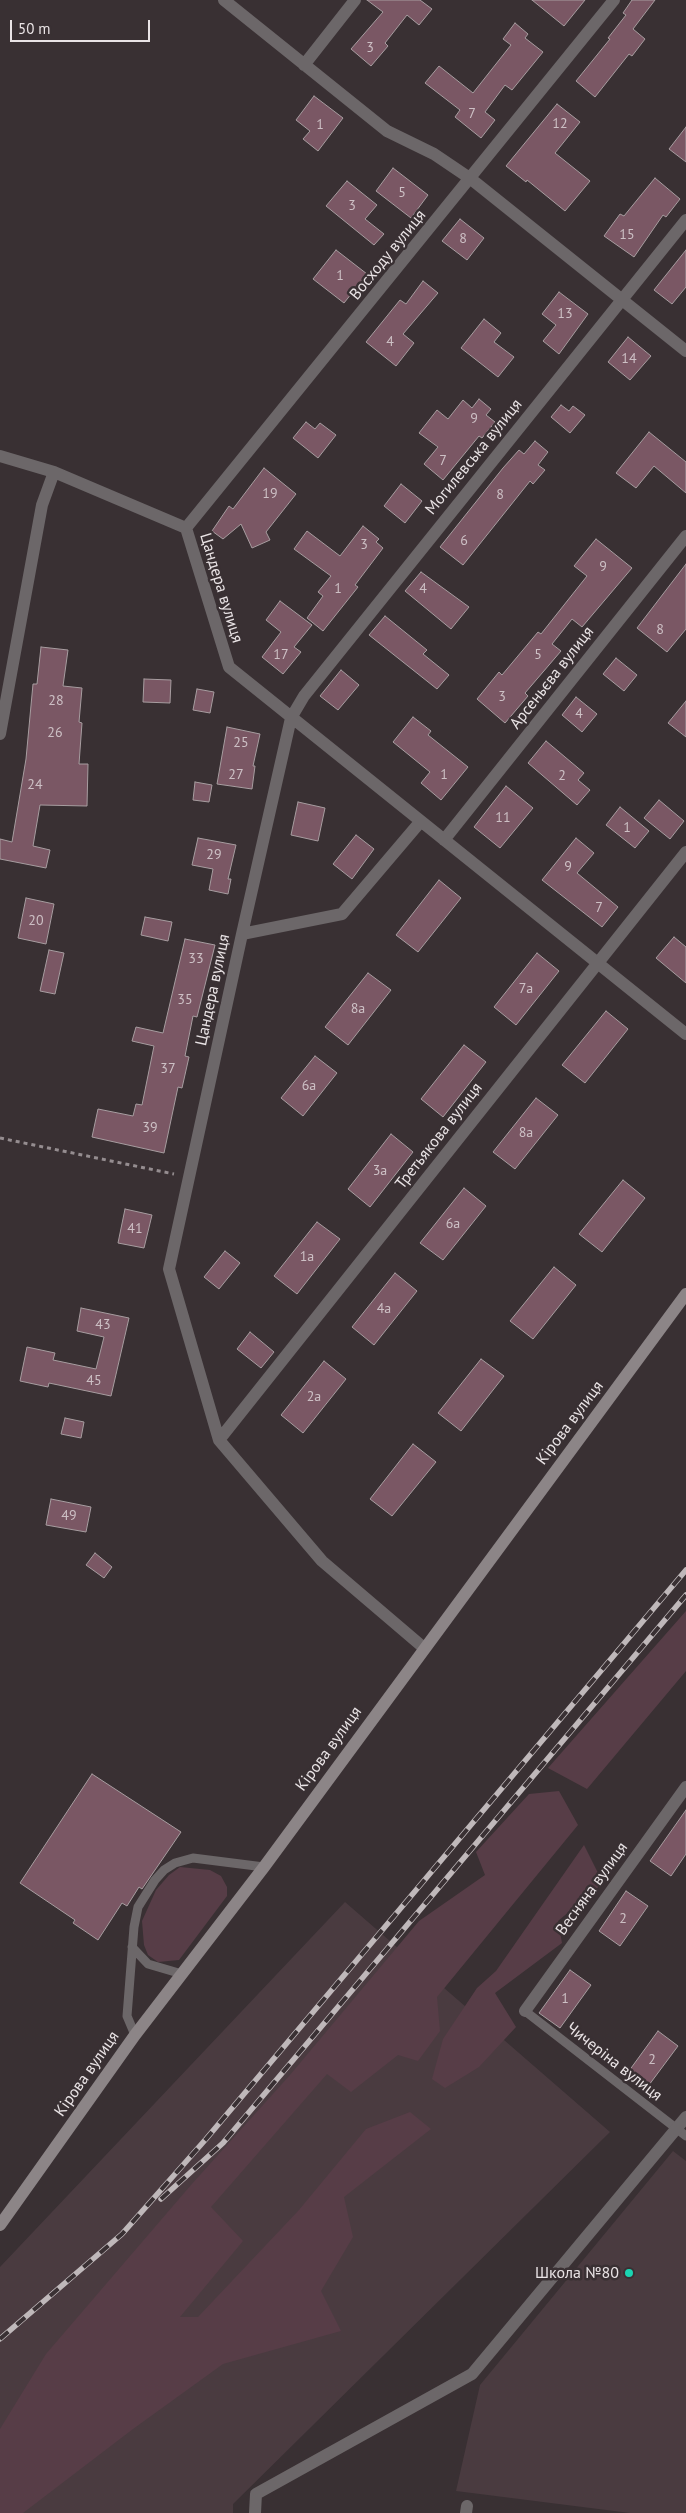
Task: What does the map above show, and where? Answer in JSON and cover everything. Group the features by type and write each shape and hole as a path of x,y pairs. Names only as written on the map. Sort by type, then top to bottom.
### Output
{"main road":[{"name":"Кірова вулиця","path":"0,2225 135,2035 264,1867 686,1294"}],"street":[{"path":"224,0 386,131 434,154 471,179 686,351"},
{"path":"336,24 344,0"},
{"path":"304,65 355,0"},
{"name":"Восходу вулиця","path":"186,528 471,179 614,0"},
{"name":"Могилевська вулиця","path":"291,718 304,696 686,220"},
{"path":"0,456 54,472 186,528"},
{"path":"0,734 42,505 54,472"},
{"name":"Цандера вулиця","path":"186,528 229,667 596,964 686,1034"},
{"name":"Арсеньєва вулиця","path":"444,840 686,536"},
{"name":"Цандера вулиця","path":"219,1440 170,1270 242,934 291,718"},
{"path":"242,934 342,914 421,821"},
{"name":"Третьякова вулиця","path":"219,1440 686,852"},
{"path":"219,1440 322,1561 424,1648"},
{"name":"Весняна вулиця","path":"525,2011 686,1787"},
{"path":"255,2513 256,2494 472,2374 682,2132 686,2117"}],"lane":[{"path":"135,2035 127,2016 132,1947 138,1907 155,1880 164,1870 175,1863 193,1858 264,1867"},
{"path":"132,1947 148,1964 182,1974"},
{"name":"Чичеріна вулиця","path":"525,2011 682,2132"}],"path":[{"path":"0,1138 189,1177"}],"shaded area":[{"path":"686,1611 686,1671 587,1789 548,1768"},
{"path":"559,1791 578,1825 437,1997 440,2031 418,2061 398,2055 351,2092 327,2074 211,2207 243,2241 180,2317 198,2317 299,2210 366,2129 410,2112 431,2129 344,2197 353,2237 321,2291 341,2331 223,2364 133,2429 23,2513 0,2513 0,2429 46,2354 191,2185 290,2075 419,1921 485,1875 476,1852 529,1794"},
{"path":"584,1845 603,1883 558,1921 562,1943 495,1993 516,2027 479,2067 445,2088 432,2079 443,2039 477,1988 496,1971"},
{"path":"180,1867 210,1870 221,1876 227,1887 227,1896 179,1960 158,1962 148,1955 144,1945 142,1921 156,1890 169,1875"},
{"path":"345,1902 610,2132 233,2504 233,2513 0,2513 0,2267"},
{"name":"Школа №80","path":"673,2151 686,2161 686,2513 630,2513 456,2491 480,2385"}],"building":[{"path":"367,0 420,0 432,9 419,25 407,15 385,43 388,46 371,66 351,49 383,12"},
{"path":"532,0 585,0 564,26"},
{"path":"632,0 655,0 633,29 645,39 632,56 629,54 595,97 576,81 610,39 608,38 626,15 623,13"},
{"path":"515,23 528,34 525,38 543,52 512,90 505,85 485,112 495,120 481,138 455,117 460,110 425,83 439,66 473,93 511,45 503,39"},
{"path":"314,96 343,118 318,151 303,139 310,131 296,120"},
{"path":"557,104 580,122 555,153 590,181 565,211 527,180 526,182 506,166"},
{"path":"686,127 686,162 669,149"},
{"path":"393,168 428,195 411,218 376,191"},
{"path":"655,178 680,199 666,217 663,215 634,257 604,236 620,214 624,216"},
{"path":"347,181 377,205 365,219 384,234 374,245 326,206"},
{"path":"460,219 484,238 467,260 442,241"},
{"path":"336,250 367,274 344,303 313,279"},
{"path":"686,250 686,287 672,304 654,290"},
{"path":"423,281 438,293 403,334 414,343 396,366 366,342 400,300 406,304"},
{"path":"559,292 588,314 559,354 543,341 556,325 542,314"},
{"path":"484,319 501,333 494,342 514,357 498,377 461,348"},
{"path":"628,337 651,356 630,380 608,362"},
{"path":"479,399 491,409 486,415 495,422 482,438 479,436 443,480 424,464 438,447 419,433 437,410 448,419 463,400 472,408"},
{"path":"561,405 569,411 573,406 585,415 570,433 551,417"},
{"path":"306,422 315,429 320,423 336,435 318,458 293,438"},
{"path":"649,432 686,462 686,493 654,466 636,488 616,473"},
{"path":"535,441 548,452 538,465 545,470 533,484 530,481 463,565 440,547 519,450 524,454"},
{"path":"264,468 296,494 266,532 270,540 252,548 241,524 223,539 212,531 229,506 233,509"},
{"path":"401,484 422,501 405,523 384,506"},
{"path":"363,526 379,539 376,542 383,548 355,585 358,587 323,631 307,618 323,596 318,592 331,576 294,549 307,531 340,556"},
{"path":"596,539 632,568 582,627 572,619 552,644 561,651 525,693 528,696 505,723 477,699 499,672 502,675 538,632 541,634 587,576 574,566"},
{"path":"686,564 686,629 667,652 637,628"},
{"path":"421,572 469,607 451,629 405,591"},
{"path":"280,601 312,625 294,647 301,652 283,674 262,657 281,632 266,620"},
{"path":"385,616 427,650 423,654 449,675 437,689 369,635"},
{"path":"41,647 68,650 63,686 82,688 79,722 82,723 79,764 88,764 87,806 40,805 33,846 50,850 46,868 0,859 0,839 12,842 26,759 33,684 37,684"},
{"path":"616,658 637,675 624,691 603,674"},
{"path":"341,670 359,685 338,710 320,696"},
{"path":"144,679 171,680 170,703 143,702"},
{"path":"197,689 214,692 210,713 193,710"},
{"path":"576,697 597,714 582,732 562,715"},
{"path":"686,701 686,737 668,723"},
{"path":"413,717 431,731 428,735 468,767 441,800 421,783 430,772 393,742"},
{"path":"227,727 260,734 253,766 255,766 252,789 217,784"},
{"path":"546,741 584,773 578,780 590,790 577,805 528,763"},
{"path":"195,782 212,785 209,802 193,800"},
{"path":"506,786 533,808 500,848 474,827"},
{"path":"659,800 684,821 670,839 644,818"},
{"path":"298,802 325,808 318,841 291,835"},
{"path":"620,807 649,831 635,848 606,825"},
{"path":"356,835 374,849 352,879 333,864"},
{"path":"198,838 236,845 228,879 231,879 228,894 209,890 213,869 192,865"},
{"path":"576,838 594,853 577,873 618,907 602,927 542,880"},
{"path":"439,880 461,898 418,952 396,935"},
{"path":"26,898 54,904 46,944 18,938"},
{"path":"145,917 172,922 168,941 141,935"},
{"path":"674,937 686,947 686,983 656,958"},
{"path":"185,939 215,945 197,1017 193,1016 185,1056 189,1057 182,1088 178,1087 164,1153 92,1137 98,1109 133,1116 136,1104 142,1105 154,1046 132,1041 136,1027 163,1033"},
{"path":"49,950 64,953 55,994 40,991"},
{"path":"537,953 559,971 516,1025 494,1007"},
{"path":"368,973 391,990 348,1045 325,1027"},
{"path":"606,1011 628,1029 585,1083 562,1065"},
{"path":"464,1045 486,1062 443,1117 421,1099"},
{"path":"315,1056 337,1073 303,1116 281,1098"},
{"path":"536,1098 558,1115 515,1169 493,1152"},
{"path":"391,1134 413,1152 370,1207 348,1189"},
{"path":"623,1180 645,1198 602,1252 579,1234"},
{"path":"464,1188 486,1206 443,1260 420,1243"},
{"path":"125,1209 152,1215 144,1248 118,1243"},
{"path":"317,1222 340,1239 297,1294 274,1276"},
{"path":"225,1251 240,1263 219,1289 204,1277"},
{"path":"554,1267 576,1285 533,1339 510,1321"},
{"path":"395,1273 417,1291 374,1345 352,1327"},
{"path":"81,1308 129,1318 111,1396 49,1383 48,1387 20,1381 27,1347 55,1353 53,1360 96,1369 104,1337 77,1331"},
{"path":"250,1332 274,1352 261,1368 237,1349"},
{"path":"481,1359 504,1376 461,1431 438,1413"},
{"path":"324,1361 346,1379 303,1433 281,1415"},
{"path":"65,1418 84,1422 81,1438 61,1434"},
{"path":"413,1444 436,1462 392,1516 370,1499"},
{"path":"51,1499 91,1507 86,1532 46,1525"},
{"path":"95,1553 112,1567 104,1578 86,1565"},
{"path":"92,1774 181,1832 142,1889 139,1887 127,1906 122,1903 98,1940 73,1923 75,1920 20,1883"},
{"path":"686,1810 686,1854 671,1876 650,1861"},
{"path":"626,1891 648,1906 620,1946 599,1931"},
{"path":"570,1970 591,1985 560,2028 539,2013"},
{"path":"658,2031 678,2046 646,2089 626,2075"}],"railway":[{"path":"0,2339 122,2234 206,2139 686,1570"},
{"path":"161,2199 223,2143 686,1595"}],"place":[{"name":"Школа №80","path":"629,2273"}]}
